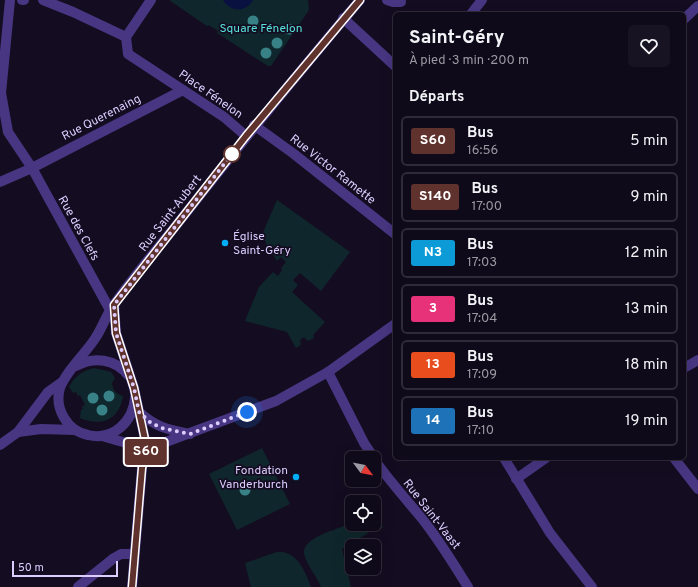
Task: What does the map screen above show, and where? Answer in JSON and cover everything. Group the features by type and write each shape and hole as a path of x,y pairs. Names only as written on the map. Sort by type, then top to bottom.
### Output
{"street":[{"name":"Rue des Clefs","path":"10,0 1,93 8,132 32,168 104,300 112,308"},
{"path":"43,0 73,12 126,37 151,0"},
{"path":"387,0 401,2"},
{"path":"472,12 482,0"},
{"name":"Place Fénelon","path":"126,37 128,54 224,117 246,136 344,18 356,1"},
{"path":"686,17 698,6"},
{"path":"344,18 393,64"},
{"name":"Rue Querenaing","path":"0,182 32,168 183,90"},
{"name":"Rue Victor Ramette","path":"254,126 293,154 393,232"},
{"name":"Rue Saint-Aubert","path":"74,367 96,337 112,308 246,136"},
{"path":"112,308 114,326 139,412 147,449 142,468 132,587"},
{"path":"18,432 41,429 75,430 88,435 102,436 147,449 276,401 328,372 393,325"},
{"path":"0,445 18,432 48,392 62,382 74,367 90,360 107,361 124,371 130,379"},
{"path":"686,367 698,360"},
{"name":"Rue Saint-Vaast","path":"328,372 369,451"},
{"path":"62,382 58,397 59,405 65,419 75,430"},
{"path":"102,436 113,433 128,421 132,414 135,398"},
{"path":"139,412 151,423 162,428 190,434"},
{"path":"505,460 550,533 592,587"},
{"path":"516,479 543,460"},
{"path":"676,460 698,489"},
{"name":"Rue Saint-Vaast","path":"381,469 388,480 421,517 451,558 468,587"},
{"path":"78,587 114,558 121,554 134,554"}],"green space":[{"name":"Square Fénelon","path":"169,0 308,0 309,10 271,66 268,66 217,33 218,31 209,25 207,26"},
{"path":"277,200 350,252 321,291 300,273 293,280 298,285 292,292 325,322 313,335 314,338 308,341 304,337 300,340 301,345 296,348 287,332 245,321 259,287 273,272 278,276 282,270 281,268 286,262 281,257 277,261 272,253 267,252 266,242 261,237"},
{"path":"94,368 111,372 115,378 112,383 114,390 123,396 118,411 113,416 102,421 95,422 80,418 81,410 83,409 82,406 85,405 80,395 78,396 76,392 73,393 69,387 79,374"},
{"path":"262,448 290,504 237,530 209,474"},
{"path":"345,525 345,531 371,531 358,539 345,539 345,547 342,549 345,562 345,575 348,575 351,587 321,587 305,557 304,550 307,544 321,535"},
{"path":"277,552 284,552 295,558 303,568 311,587 251,587 245,563"}],"shaded area":[{"path":"223,0 253,0 242,9 234,9"}],"bus line":[{"name":"S60","path":"132,587 142,468 147,449 134,388 114,326 114,305 290,81 360,0"}],"place":[{"name":"Église Saint-Géry","path":"225,243"},
{"name":"Fondation Vanderburch","path":"296,477"}],"route":[{"path":"232,154 114,305 114,326 134,388 139,412 151,423 162,428 190,434 247,412"}]}
